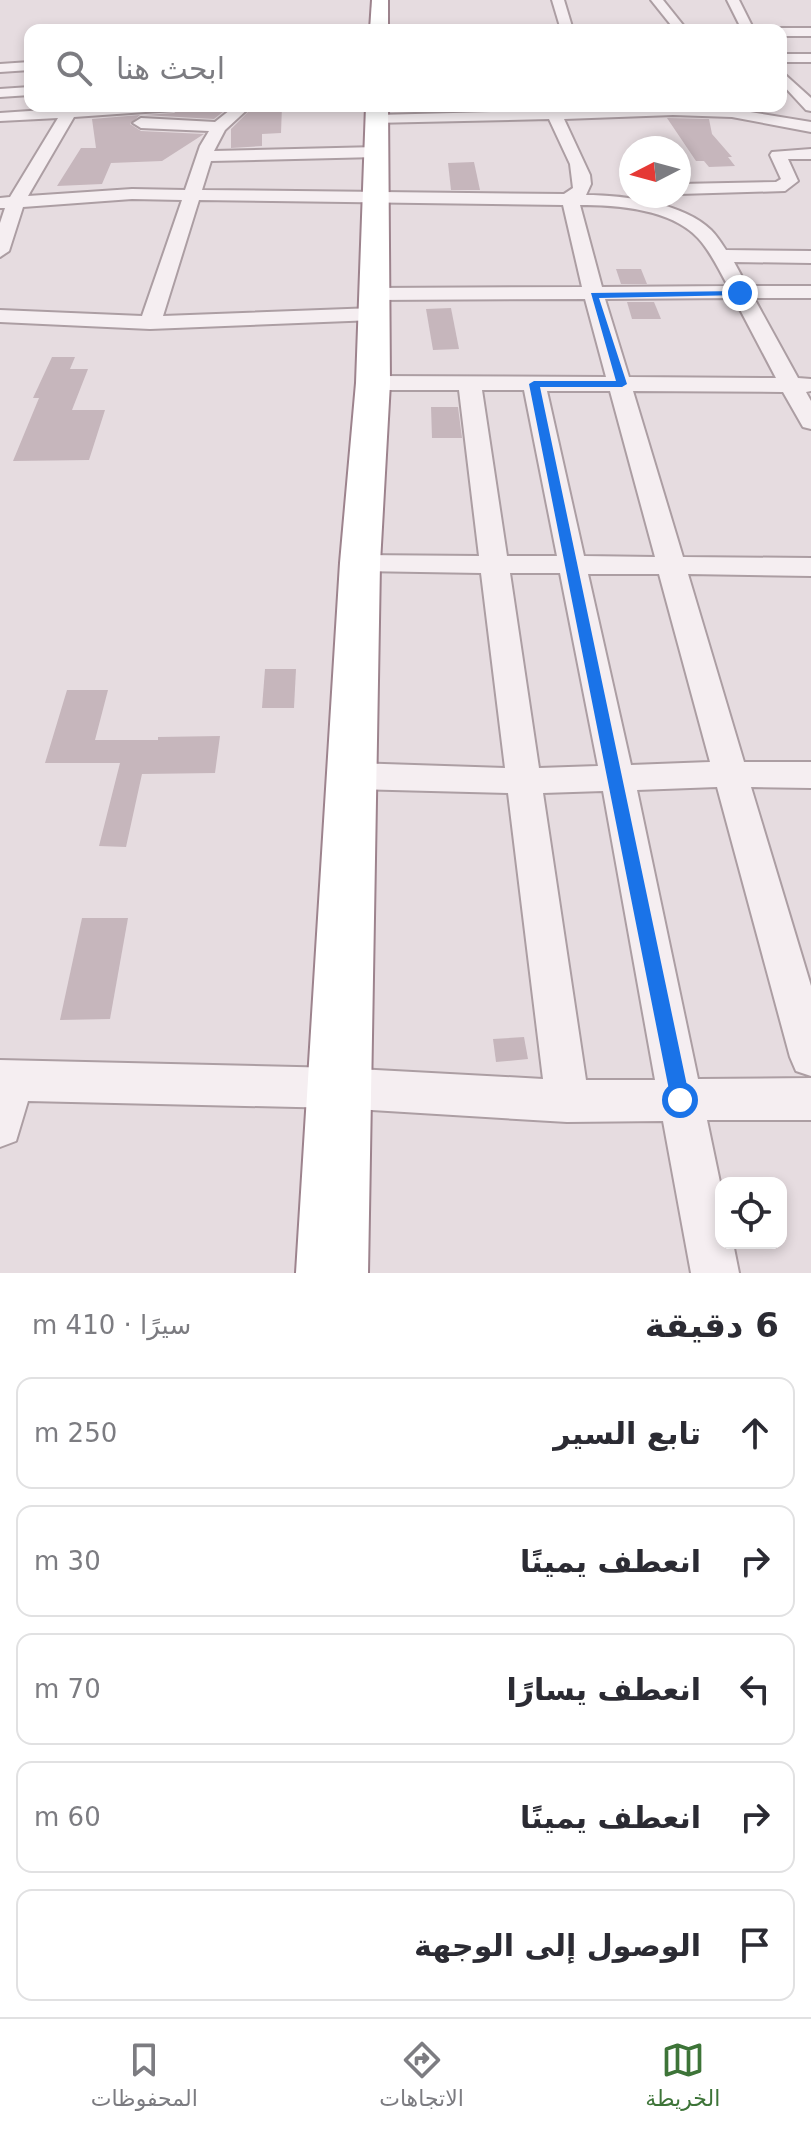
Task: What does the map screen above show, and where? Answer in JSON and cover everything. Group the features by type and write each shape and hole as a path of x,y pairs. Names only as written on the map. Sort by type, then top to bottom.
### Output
{"highway":[{"path":"379,24 380,0"},
{"path":"332,1273 360,563 373,383 376,143"}],"street":[{"path":"558,0 565,24"},
{"path":"657,0 676,24"},
{"path":"733,0 745,24"},
{"path":"787,32 811,32"},
{"path":"787,58 811,58"},
{"path":"0,68 24,66"},
{"path":"787,81 811,107"},
{"path":"0,93 24,91"},
{"path":"0,251 8,204 66,118 85,112"},
{"path":"150,323 205,156 219,127 237,112"},
{"path":"205,156 376,143 590,112"},
{"path":"717,112 811,127"},
{"path":"555,116 575,155 583,183 575,194 594,295 622,384 811,1057"},
{"path":"0,117 219,127"},
{"path":"8,204 84,197 194,195 376,143 575,194 646,206 684,220 704,233 801,385 811,422"},
{"path":"691,189 779,187 790,181 778,155 811,154"},
{"path":"575,194 619,190"},
{"path":"721,256 811,257"},
{"path":"0,316 70,322 150,323 374,304 594,295 811,292"},
{"path":"373,383 801,385"},
{"path":"470,384 567,1101"},
{"path":"534,384 617,777 715,1273"},
{"path":"360,563 811,567"},
{"path":"354,776 523,781 731,774 811,775"},
{"path":"0,1126 6,1080 339,1088 567,1101 811,1099"}],"building":[{"path":"223,112 214,119 144,115"},
{"path":"248,112 282,112 281,133 262,134 262,146 231,148 231,129"},
{"path":"140,115 130,124 141,131 204,134 162,161 111,163 102,184 57,186 81,148 96,148 92,119"},
{"path":"667,118 709,119 712,134 732,157 728,157 735,166 709,167 704,161 696,161 691,154 691,136 679,136"},
{"path":"474,162 480,190 451,190 448,163"},
{"path":"616,269 641,269 647,284 621,284"},
{"path":"627,302 654,302 661,319 632,319"},
{"path":"451,308 459,349 433,350 426,309"},
{"path":"52,357 75,357 70,369 88,369 72,410 105,410 89,460 13,461 39,398 33,398"},
{"path":"431,407 458,407 462,438 432,438"},
{"path":"265,669 296,669 294,708 262,708"},
{"path":"67,690 108,690 95,740 220,736 215,773 142,774 126,847 99,846 120,763 45,763"},
{"path":"82,918 128,918 110,1019 60,1020"},
{"path":"524,1037 528,1059 496,1062 493,1039"}],"route":[{"path":"680,1100 617,777 534,384 622,384 594,295 740,293"}]}
